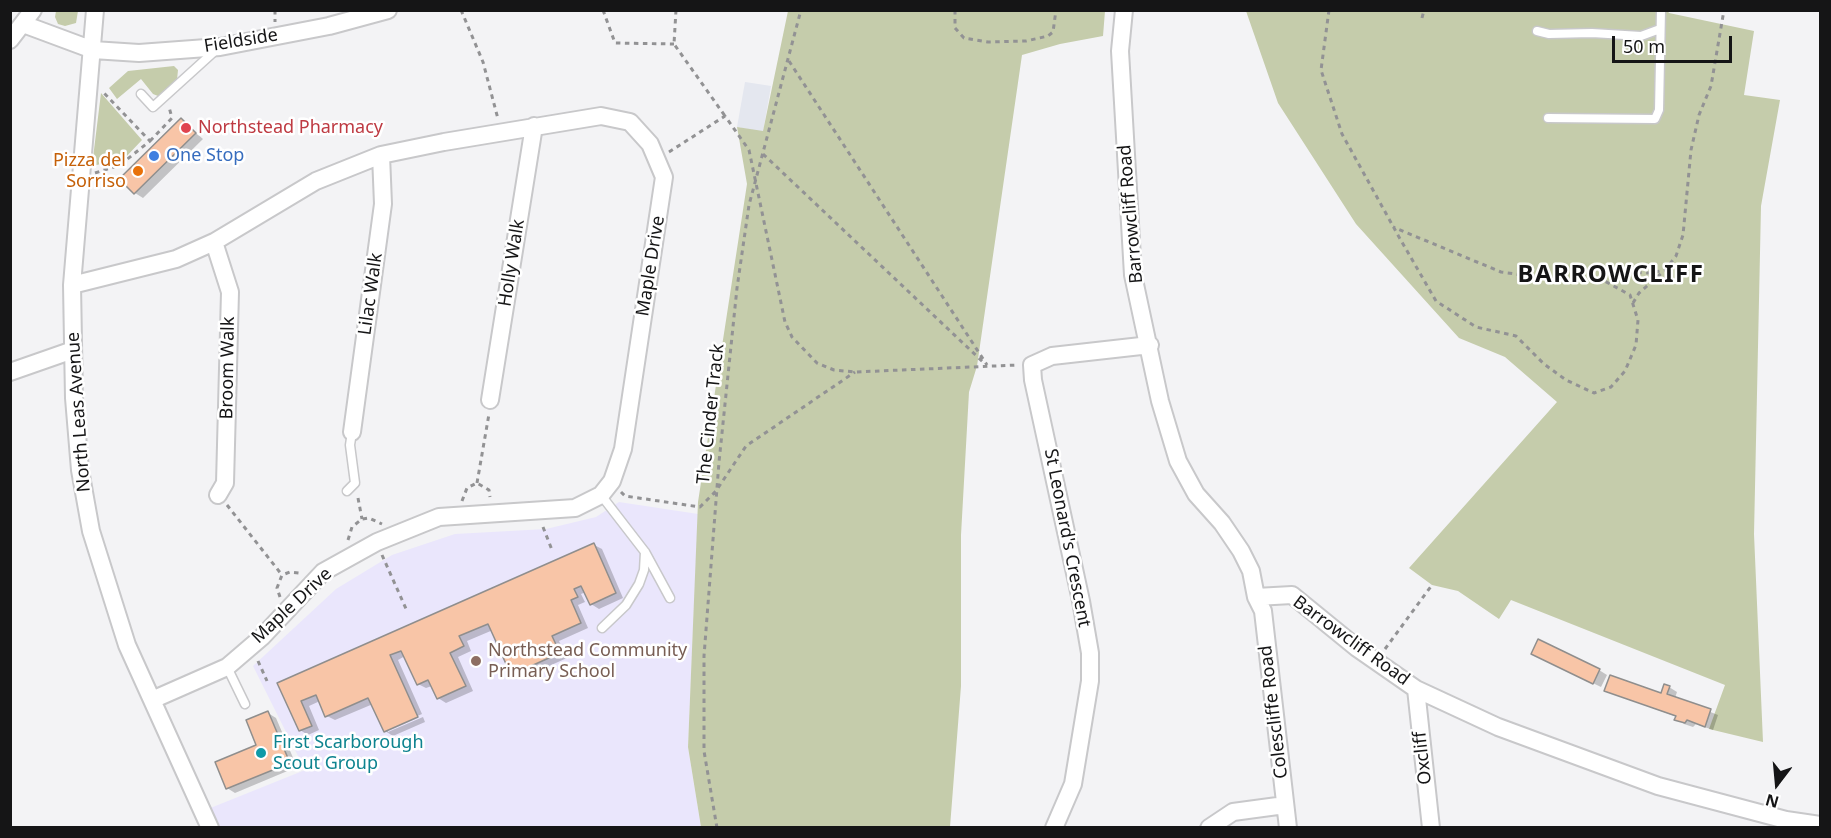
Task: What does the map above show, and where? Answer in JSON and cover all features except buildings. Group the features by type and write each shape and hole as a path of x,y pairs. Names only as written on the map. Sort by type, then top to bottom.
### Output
{"street":[{"name":"North Leas Avenue","path":"95,10 72,285 73,350 80,470 92,531 127,645 210,828"},
{"name":"Fieldside","path":"28,17 93,50 139,52 220,47 328,26 388,10"},
{"name":"Barrowcliff Road","path":"1124,10 1120,51 1133,275 1160,401 1178,461 1196,494 1222,523 1241,551 1251,571 1256,597 1292,595 1358,648 1416,689 1498,728 1658,786 1786,820 1821,825"},
{"path":"10,40 28,17"},
{"name":"Maple Drive","path":"72,285 176,259 214,242 316,180 381,155 501,132 601,116 630,122 650,144 664,177 623,449 612,481 601,495 575,508 439,517 377,542 323,572 226,667 152,700"},
{"name":"Holly Walk","path":"489,400 534,126"},
{"name":"Lilac Walk","path":"352,432 383,204 381,155"},
{"name":"Broom Walk","path":"214,242 230,292 225,483 219,495"},
{"path":"1032,365 1052,356 1149,345"},
{"path":"10,372 73,350"},
{"name":"St Leonard's Crescent","path":"1032,365 1033,380 1074,567 1090,653 1090,681 1073,784 1054,828"},
{"name":"Colescliffe Road","path":"1256,597 1263,611 1288,828"},
{"name":"Oxcliff","path":"1416,689 1431,828"},
{"path":"1209,828 1233,812 1285,805"}],"lane":[{"path":"1548,118 1655,119 1659,110 1661,10"},
{"path":"1537,31 1549,34 1592,33 1641,36 1660,29"},
{"path":"141,94 153,107 220,47"},
{"path":"347,491 355,483 350,445 352,432"},
{"path":"601,495 645,552 670,598"},
{"path":"602,628 626,605 639,584 644,570 645,552"},
{"path":"226,667 245,704"}],"path":[{"path":"462,10 483,62 501,132"},
{"path":"603,10 615,43 674,44"},
{"path":"676,10 674,44 749,150 785,322 792,337 818,363 834,370 855,372 1032,365"},
{"name":"The Cinder Track","path":"717,828 704,751 704,668 716,491 737,288 749,205 801,10"},
{"path":"955,10 955,28 964,39 988,42 1033,40 1048,36 1053,32 1056,10"},
{"path":"1329,10 1321,70 1342,134 1436,301 1476,327 1516,336 1544,364 1566,380 1594,393 1611,387 1625,371 1636,345 1638,320 1630,295 1601,279"},
{"path":"1422,18 1424,10"},
{"path":"1633,303 1639,293 1665,270 1676,256 1683,235 1691,150 1699,115 1711,86 1724,10"},
{"path":"789,60 987,365"},
{"path":"90,78 150,141"},
{"path":"81,177 120,165 150,141 172,118 166,94"},
{"path":"657,161 725,116"},
{"path":"763,154 987,365"},
{"path":"1393,227 1502,272 1544,278 1601,279 1624,272 1650,273 1665,270"},
{"path":"612,481 625,496 700,507 716,491 746,446 855,372"},
{"path":"477,483 489,400"},
{"path":"355,483 362,519"},
{"path":"477,483 489,490 489,514"},
{"path":"461,516 462,496 467,488 477,483"},
{"path":"219,495 282,575"},
{"path":"537,511 552,550"},
{"path":"377,542 407,612"},
{"path":"1385,649 1432,585"},
{"path":"250,646 267,681"}],"shaded area":[{"path":"745,82 771,86 763,132 737,127"},
{"name":"Northstead Community Primary School","path":"619,502 698,514 688,747 701,827 210,828 203,811 305,770 253,666 336,589 392,555 455,534 546,529 596,517"}],"green space":[{"path":"1667,10 1669,13 1754,31 1744,95 1780,100 1761,206 1754,534 1763,742 1709,729 1725,685 1511,600 1499,619 1458,591 1432,585 1409,568 1557,402 1505,357 1459,338 1356,224 1278,103 1246,11"},
{"path":"56,11 78,11 76,23 65,26 58,24 55,17"},
{"path":"788,11 1105,11 1103,36 1060,44 1022,55 977,366 969,392 961,535 961,686 950,827 701,827 688,747 698,502 747,184 737,127 763,131"},
{"path":"174,66 178,70 177,80 158,96 153,94 141,79 117,99 109,88 128,71"},
{"path":"101,93 142,140 124,159 92,166"}],"place":[{"name":"Northstead Pharmacy","path":"186,128"},
{"name":"One Stop","path":"154,156"},
{"name":"Pizza del Sorriso","path":"138,171"},
{"name":"Northstead Community Primary School","path":"476,661"},
{"name":"First Scarborough Scout Group","path":"261,753"}],"district":[{"name":"BARROWCLIFF","path":"1611,275"}]}
